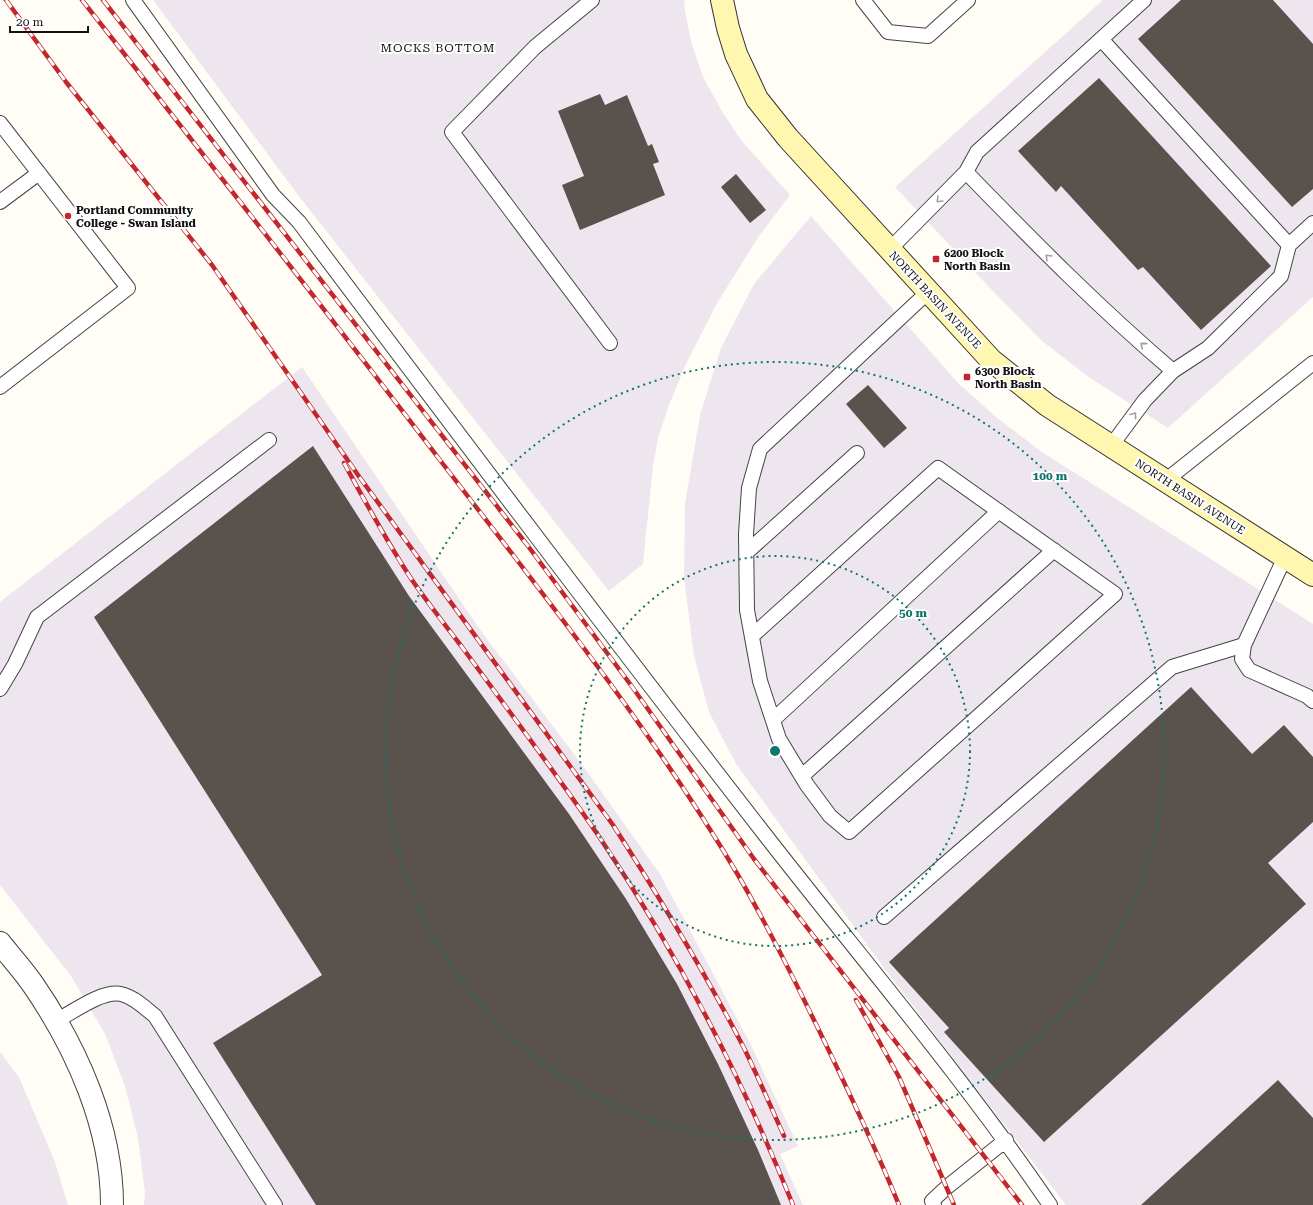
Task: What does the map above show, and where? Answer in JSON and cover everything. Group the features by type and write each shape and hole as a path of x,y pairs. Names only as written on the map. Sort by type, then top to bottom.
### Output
{"street":[{"name":"NORTH BASIN AVENUE","path":"722,0 728,28 736,54 757,99 788,138 991,360 1047,405 1313,575"},
{"path":"0,943 34,985 56,1021 77,1061 104,1136 110,1169 112,1205"}],"lane":[{"path":"133,0 273,196 299,222 614,641 838,929 1006,1140 1050,1205"},
{"path":"592,0 535,47 452,132 610,343"},
{"path":"863,0 888,32 928,36 968,0"},
{"path":"889,250 966,172 977,152 1144,0"},
{"path":"1101,39 1290,245"},
{"path":"0,123 128,288 0,387"},
{"path":"0,202 39,172"},
{"path":"966,172 1066,275 1124,329 1173,371"},
{"path":"1111,446 1145,400 1173,371 1208,348 1281,276 1290,245 1313,223"},
{"path":"752,636 938,468 1115,594 849,832 830,816 802,776 779,739 760,681 747,610 749,488 760,449 928,292"},
{"path":"1165,481 1313,363"},
{"path":"0,689 15,664 37,616 268,440"},
{"path":"747,552 858,453"},
{"path":"773,720 999,511"},
{"path":"802,776 1054,550"},
{"path":"1285,557 1244,645 1242,659 1249,670 1310,699"},
{"path":"884,918 1172,667 1244,645"},
{"path":"56,1021 103,995 120,994 137,1001 154,1016 275,1205"},
{"path":"934,1205 932,1201 947,1187 1006,1140"}],"shaded area":[{"path":"153,0 684,0 692,45 704,79 723,113 741,140 790,195 759,236 716,305 686,364 669,405 658,438 653,466 643,564 609,591 298,195"},
{"path":"1103,0 1313,0 1313,297 1168,428 1090,378 1042,341 895,187"},
{"path":"811,216 958,383 996,417 1042,452 1313,624 1313,1205 1066,1205 884,968 736,764 709,712 694,656 684,577 685,504 700,415 721,348 754,284"},
{"path":"302,367 481,631 583,766 660,874 751,1045 798,1146 780,1154 803,1205 144,1205 145,1193 138,1138 125,1086 105,1034 71,976 0,885 0,602"},
{"path":"0,1052 19,1077 55,1162 68,1205 0,1205"}],"building":[{"path":"1181,0 1273,0 1313,44 1313,189 1292,207 1138,39"},
{"path":"1099,78 1271,266 1201,330 1143,267 1138,270 1061,186 1056,192 1018,151"},
{"path":"600,94 605,105 627,95 648,146 652,144 659,162 653,164 665,195 580,230 562,185 584,176 558,111"},
{"path":"736,174 766,210 750,223 721,187"},
{"path":"868,385 907,428 884,448 846,404"},
{"path":"313,446 409,596 569,814 626,899 677,984 718,1064 758,1150 781,1205 316,1205 213,1043 322,975 94,617"},
{"path":"1191,687 1252,754 1284,725 1313,757 1313,822 1268,863 1306,904 1044,1142 944,1032 949,1028 889,962"},
{"path":"1278,1080 1313,1118 1313,1205 1141,1205"}],"railway":[{"path":"6,0 66,82 212,265 358,475 613,825 665,907 713,991 744,1048 784,1136"},
{"path":"82,0 308,289 520,564 634,716 670,768 738,875 775,943 845,1083 899,1205"},
{"path":"103,0 528,546 633,688 754,859 1022,1205"},
{"path":"344,463 385,537 412,580 600,838 656,926 682,971 730,1063 793,1205"},
{"path":"856,1000 899,1077 954,1205"}],"place":[{"name":"Portland Community College - Swan Island","path":"68,216"},
{"name":"6200 Block North Basin","path":"936,259"},
{"name":"6300 Block North Basin","path":"967,377"}],"district":[{"name":"MOCKS BOTTOM","path":"438,48"}]}
